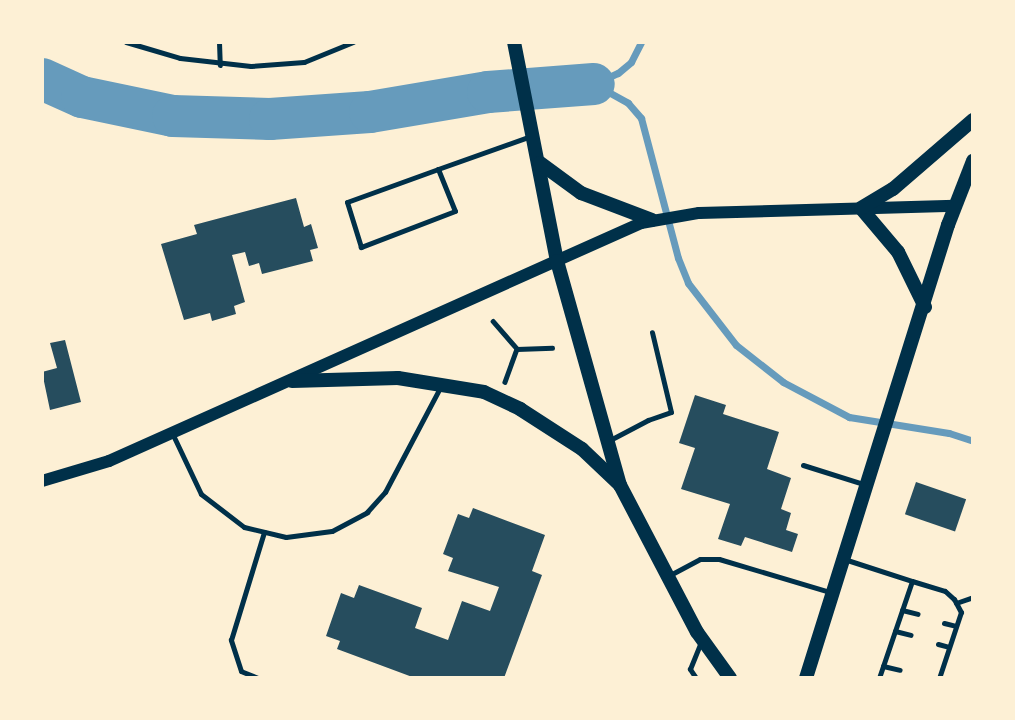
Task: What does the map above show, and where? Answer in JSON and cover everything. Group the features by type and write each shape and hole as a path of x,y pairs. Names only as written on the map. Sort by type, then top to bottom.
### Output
{"main road":[{"path":"514,42 540,163 557,261 620,485 667,577 703,639 730,678"},
{"path":"925,307 898,252 861,208 893,189 973,120"},
{"path":"540,163 581,193 652,220"},
{"path":"806,678 955,206 972,167"},
{"path":"292,381 398,378 443,383 484,392 520,409 582,449 620,485"}],"street":[{"path":"42,493 45,481 109,461 292,381 557,261 595,241 652,220 699,213 955,206"}],"lane":[{"path":"126,42 159,54 220,65 304,62 353,42"},
{"path":"219,42 220,65"},
{"path":"438,169 455,211 361,247 347,202 438,169 533,128"},
{"path":"607,441 648,420 671,412 652,332"},
{"path":"171,432 201,495 244,527 286,537 332,531 367,512 393,479 443,383"},
{"path":"803,465 867,485"},
{"path":"258,678 241,671 231,640 264,532"},
{"path":"667,577 700,559 719,559 833,593"},
{"path":"844,559 945,591 956,603 961,612 939,678"},
{"path":"879,678 912,581"},
{"path":"956,603 973,597"},
{"path":"902,610 918,614"},
{"path":"944,623 956,626"},
{"path":"895,631 911,635"},
{"path":"696,678 690,668 703,639"},
{"path":"938,644 949,647"},
{"path":"883,666 900,670"}],"path":[{"path":"493,321 517,349"},
{"path":"517,349 552,348"},
{"path":"505,382 517,349"}],"building":[{"path":"296,198 304,227 311,224 318,248 310,250 313,261 262,274 259,263 249,266 245,252 232,255 245,302 234,306 236,314 212,321 210,313 184,320 161,244 197,234 194,225"},
{"path":"65,340 81,402 50,410 42,372 57,368 50,343"},
{"path":"695,395 726,405 723,414 779,432 767,469 791,478 781,509 791,513 786,530 798,534 792,552 745,537 741,546 718,539 730,504 681,489 695,448 679,443"},
{"path":"916,482 966,499 955,531 905,514"},
{"path":"473,508 545,535 532,571 542,575 504,678 415,678 337,649 340,641 326,636 341,593 354,598 359,585 422,608 415,628 448,640 462,601 490,611 499,587 448,571 453,558 443,554 458,514 469,518"}],"waterway":[{"path":"594,84 618,73 631,62 641,42"},
{"path":"42,79 82,97 173,116 270,119 370,112 488,92 594,84"},
{"path":"594,84 628,103 641,118 678,258 688,283 736,345 783,382 849,417 949,433 973,441"}]}
